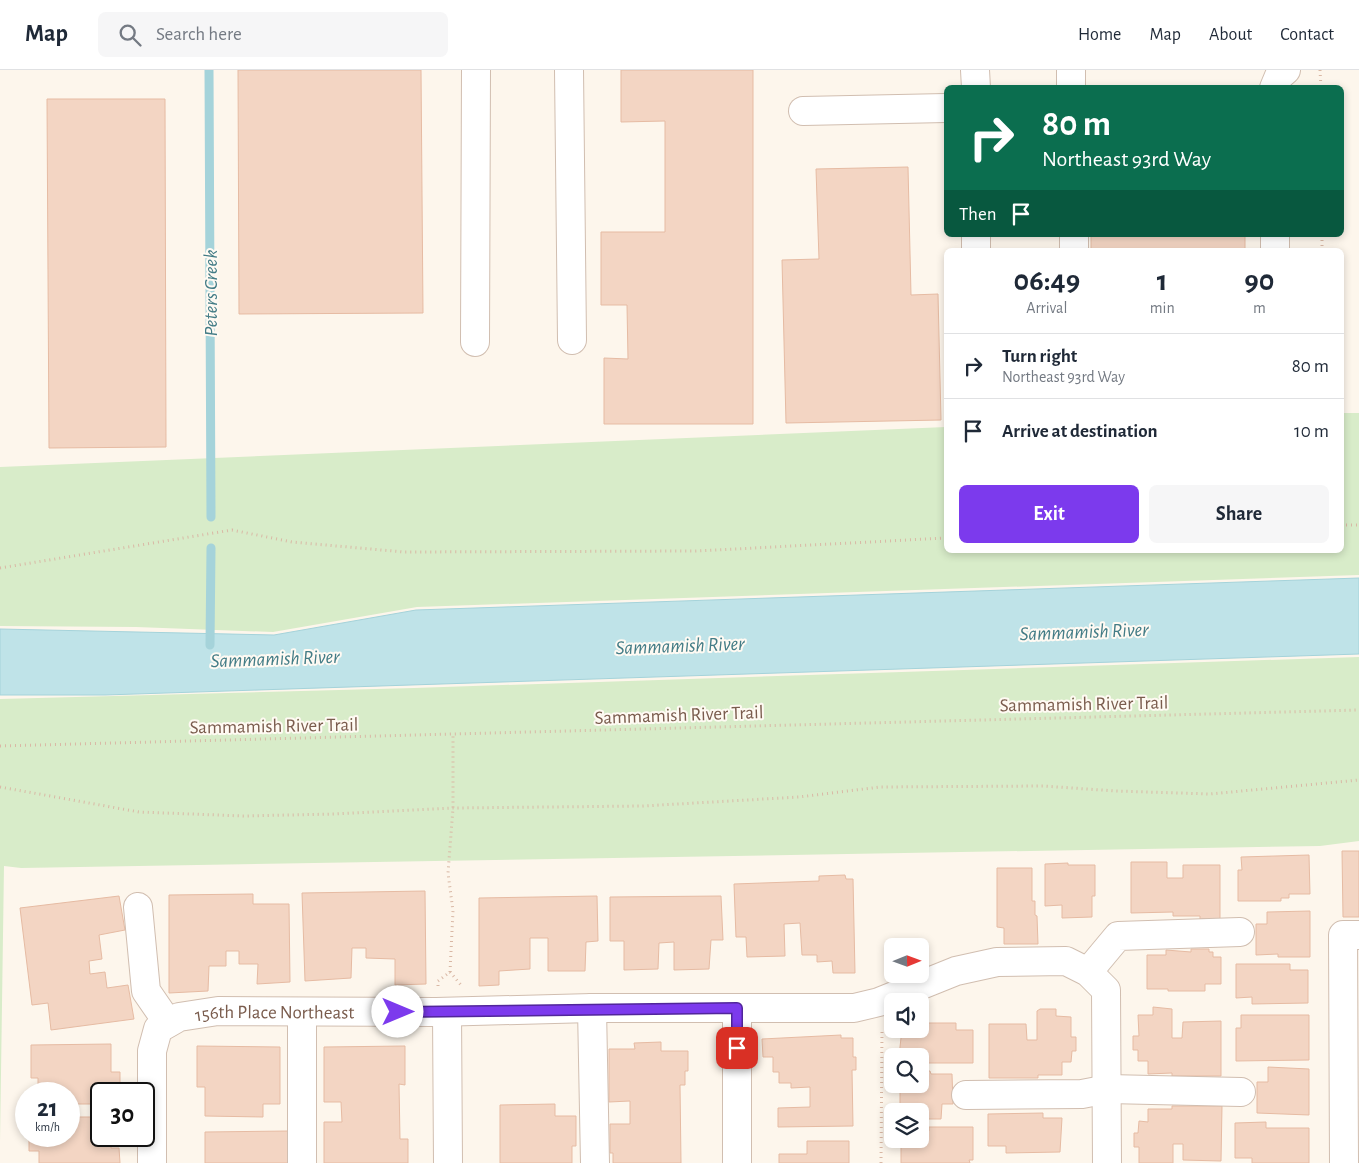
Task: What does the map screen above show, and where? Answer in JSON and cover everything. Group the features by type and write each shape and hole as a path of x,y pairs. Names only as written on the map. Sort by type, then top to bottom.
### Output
{"street":[{"path":"475,342 476,70"},
{"path":"570,70 572,340"},
{"path":"975,70 976,85"},
{"path":"1071,70 1071,85"},
{"path":"1275,85 1278,76 1286,70"},
{"path":"803,111 944,108"},
{"path":"138,907 146,991 173,1020 158,1029 152,1051 152,1163"},
{"path":"1088,972 1118,936 1240,932"},
{"path":"1349,1148 1351,935"},
{"name":"156th Place Northeast","path":"173,1020 218,1011 302,1012 442,1003 592,1008 854,1008 880,1002 956,971 997,962 1066,961 1088,972 1106,990 1108,1018 1107,1163"},
{"path":"442,1003 448,1163"},
{"path":"592,1008 595,1163"},
{"path":"737,1008 737,1163"},
{"path":"302,1012 302,1163"},
{"path":"966,1096 1082,1094 1108,1089 1242,1092"}],"path":[{"path":"1320,70 1321,85"},
{"path":"1344,526 1359,525"},
{"path":"0,568 232,530 292,542 404,552 696,550 944,538"},
{"name":"Sammamish River Trail","path":"0,746 453,735 838,722 1359,710"},
{"path":"442,1003 438,981 450,972 453,911 448,873 453,808 453,735"},
{"path":"0,786 139,812 243,816 335,814 453,808 643,806 799,797 880,787 1043,786 1116,792 1210,794 1359,780"},
{"path":"881,1163 882,1028"}],"green space":[{"path":"1344,413 1359,413 1359,575 417,607 273,632 136,627 0,626 0,467 944,427 944,553 1344,553"},
{"path":"1359,657 1359,841 1320,846 21,868 4,866 0,1142 0,699 414,688"}],"water":[{"name":"Sammamish River","path":"1359,578 1359,654 105,695 0,695 0,629 274,635 416,610"}],"building":[{"path":"238,70 421,70 423,313 239,314"},
{"path":"621,70 753,70 753,424 604,424 604,358 628,359 627,305 601,305 601,232 665,232 665,121 621,122"},
{"path":"47,99 165,99 166,447 49,448"},
{"path":"908,167 911,295 938,294 941,420 786,423 782,260 819,259 816,169"},
{"path":"1091,237 1245,237 1245,248 1091,248"},
{"path":"1342,851 1359,851 1359,917 1343,917"},
{"path":"1309,855 1310,894 1289,894 1289,898 1281,898 1281,901 1238,901 1238,870 1242,870 1241,857"},
{"path":"1131,862 1167,862 1167,878 1183,878 1183,865 1220,865 1220,919 1200,919 1200,916 1173,916 1173,912 1131,913"},
{"path":"1068,863 1068,865 1095,865 1095,896 1092,896 1092,917 1062,918 1062,905 1045,906 1045,864"},
{"path":"997,868 1032,868 1032,901 1035,901 1038,944 1004,944 1004,928 997,927"},
{"path":"845,875 846,879 853,879 855,973 833,973 832,961 817,962 817,955 802,955 800,923 784,924 785,956 747,957 746,937 736,937 734,884 819,881 819,876"},
{"path":"425,891 426,984 395,985 395,959 366,958 366,948 352,948 351,978 305,981 302,893"},
{"path":"253,894 253,904 289,904 290,982 257,984 258,964 239,964 239,951 226,951 226,966 209,966 208,991 169,993 169,895"},
{"path":"119,896 125,930 99,935 102,959 89,961 90,974 105,972 107,988 128,985 134,1019 51,1030 48,1003 32,1005 20,908"},
{"path":"597,896 598,941 586,942 585,971 548,971 548,938 530,938 530,969 499,971 499,985 479,986 479,898"},
{"path":"721,896 723,940 711,940 709,969 674,970 674,942 659,943 658,969 624,970 624,941 610,941 610,897"},
{"path":"1310,911 1310,957 1278,957 1278,954 1256,955 1256,924 1267,924 1267,912"},
{"path":"1191,949 1209,949 1209,952 1213,952 1213,957 1221,957 1221,984 1205,984 1205,991 1147,989 1147,955 1166,955 1166,950 1191,952"},
{"path":"1236,964 1290,964 1290,970 1308,970 1308,1003 1252,1004 1252,997 1236,998"},
{"path":"1153,1007 1172,1009 1172,1038 1182,1038 1183,1022 1221,1021 1221,1076 1172,1076 1172,1073 1148,1074 1148,1061 1138,1061 1138,1050 1133,1050 1133,1036 1139,1036 1138,1015 1153,1015"},
{"path":"1040,1009 1056,1009 1056,1016 1071,1017 1071,1037 1076,1037 1076,1051 1072,1051 1071,1062 1062,1062 1062,1075 1038,1075 1038,1078 989,1078 989,1024 1026,1024 1027,1040 1037,1040 1037,1011"},
{"path":"1241,1015 1309,1015 1309,1060 1236,1061 1236,1028 1241,1028"},
{"path":"929,1023 956,1023 956,1030 973,1030 973,1063 929,1063 929,1048 900,1048 901,1038 929,1038"},
{"path":"841,1035 841,1038 853,1038 853,1057 856,1057 856,1070 852,1070 853,1126 778,1127 778,1108 810,1107 810,1087 791,1088 791,1083 779,1083 779,1072 773,1072 773,1057 763,1057 762,1039"},
{"path":"661,1042 661,1051 688,1051 688,1071 685,1071 685,1085 680,1085 681,1163 613,1163 613,1153 610,1153 610,1124 630,1124 630,1101 609,1102 609,1049 635,1049 634,1043"},
{"path":"111,1044 111,1072 120,1072 120,1082 90,1082 90,1104 80,1104 80,1082 38,1082 38,1078 31,1078 31,1045"},
{"path":"197,1046 280,1047 280,1104 263,1104 263,1117 205,1116 205,1087 197,1087"},
{"path":"405,1046 405,1085 399,1084 400,1139 408,1139 408,1163 324,1163 324,1122 342,1122 341,1102 324,1102 324,1047"},
{"path":"1268,1067 1309,1069 1309,1115 1257,1113 1257,1082 1268,1082"},
{"path":"929,1071 931,1074 952,1074 953,1104 942,1104 941,1119 929,1119 929,1103 900,1103 900,1093 929,1093"},
{"path":"555,1104 555,1116 576,1116 576,1146 572,1146 572,1163 500,1163 500,1105"},
{"path":"1172,1106 1222,1106 1221,1161 1183,1160 1183,1144 1173,1144 1173,1163 1139,1163 1139,1147 1134,1147 1134,1133 1138,1133 1139,1121 1148,1122 1148,1109 1172,1109"},
{"path":"1043,1113 1043,1118 1062,1118 1060,1152 1006,1153 1006,1146 988,1146 988,1114"},
{"path":"80,1117 90,1117 90,1147 119,1148 120,1163 39,1163 39,1151 29,1151 29,1147 80,1147"},
{"path":"1266,1122 1266,1128 1309,1128 1309,1163 1252,1163 1252,1158 1235,1158 1235,1123"},
{"path":"929,1127 973,1127 973,1160 969,1160 970,1163 901,1163 901,1148 929,1148"},
{"path":"288,1131 288,1163 205,1163 205,1132"},
{"path":"807,1141 849,1141 849,1163 779,1163 779,1154 807,1154"}],"waterway":[{"name":"Peters Creek","path":"209,70 211,517"},
{"name":"Peters Creek","path":"210,645 211,548"}],"route":[{"path":"398,1012 592,1008 737,1008 737,1048"}]}
